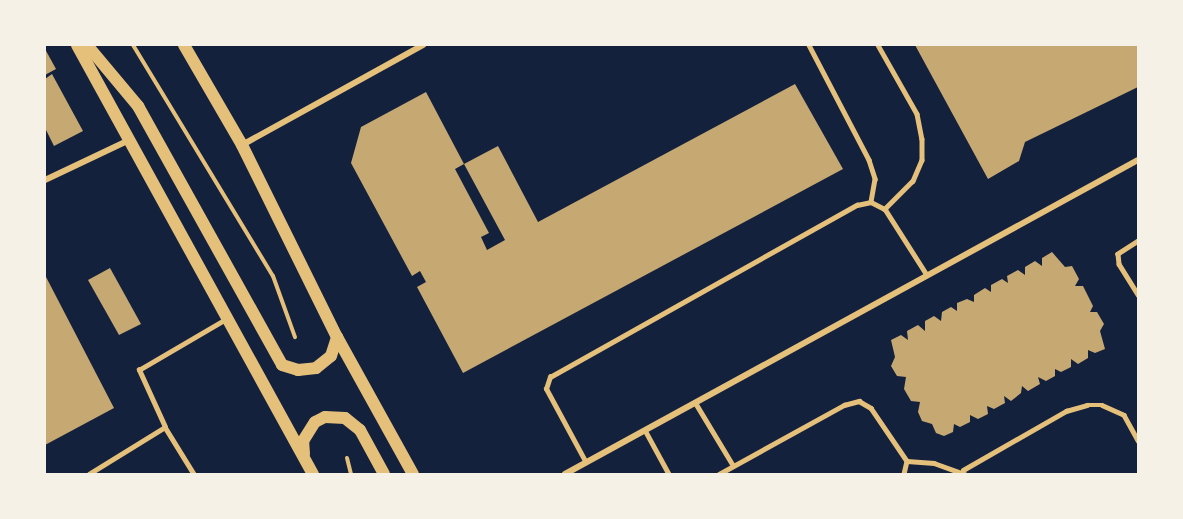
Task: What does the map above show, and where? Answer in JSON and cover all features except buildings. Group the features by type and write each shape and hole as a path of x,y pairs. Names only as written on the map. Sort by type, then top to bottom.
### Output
{"main road":[{"path":"77,45 127,141 310,468"},
{"path":"87,45 138,106 282,365 306,370 331,356 337,338"},
{"path":"184,45 242,145 337,338 412,474"},
{"path":"310,468 303,452 308,431 315,422 336,416 360,430 384,474"}],"street":[{"path":"242,145 423,45"},
{"path":"45,180 127,141"},
{"path":"565,474 1138,160"}],"lane":[{"path":"809,45 869,160 875,179 871,202"},
{"path":"878,45 917,114 922,139 922,160 913,182 885,209"},
{"path":"585,461 546,389 550,377 857,205 871,202 885,209 927,275"},
{"path":"1138,241 1118,254 1119,264 1138,295"},
{"path":"194,474 165,427 139,370 226,319"},
{"path":"719,474 844,405 859,401 871,408 907,461 964,472 1066,411 1087,405 1102,405 1124,415 1138,440"},
{"path":"694,402 733,465"},
{"path":"89,474 165,427"},
{"path":"645,430 669,474"},
{"path":"904,474 907,461"}],"path":[{"path":"133,45 273,276 306,370"},
{"path":"346,454 351,474"}]}
